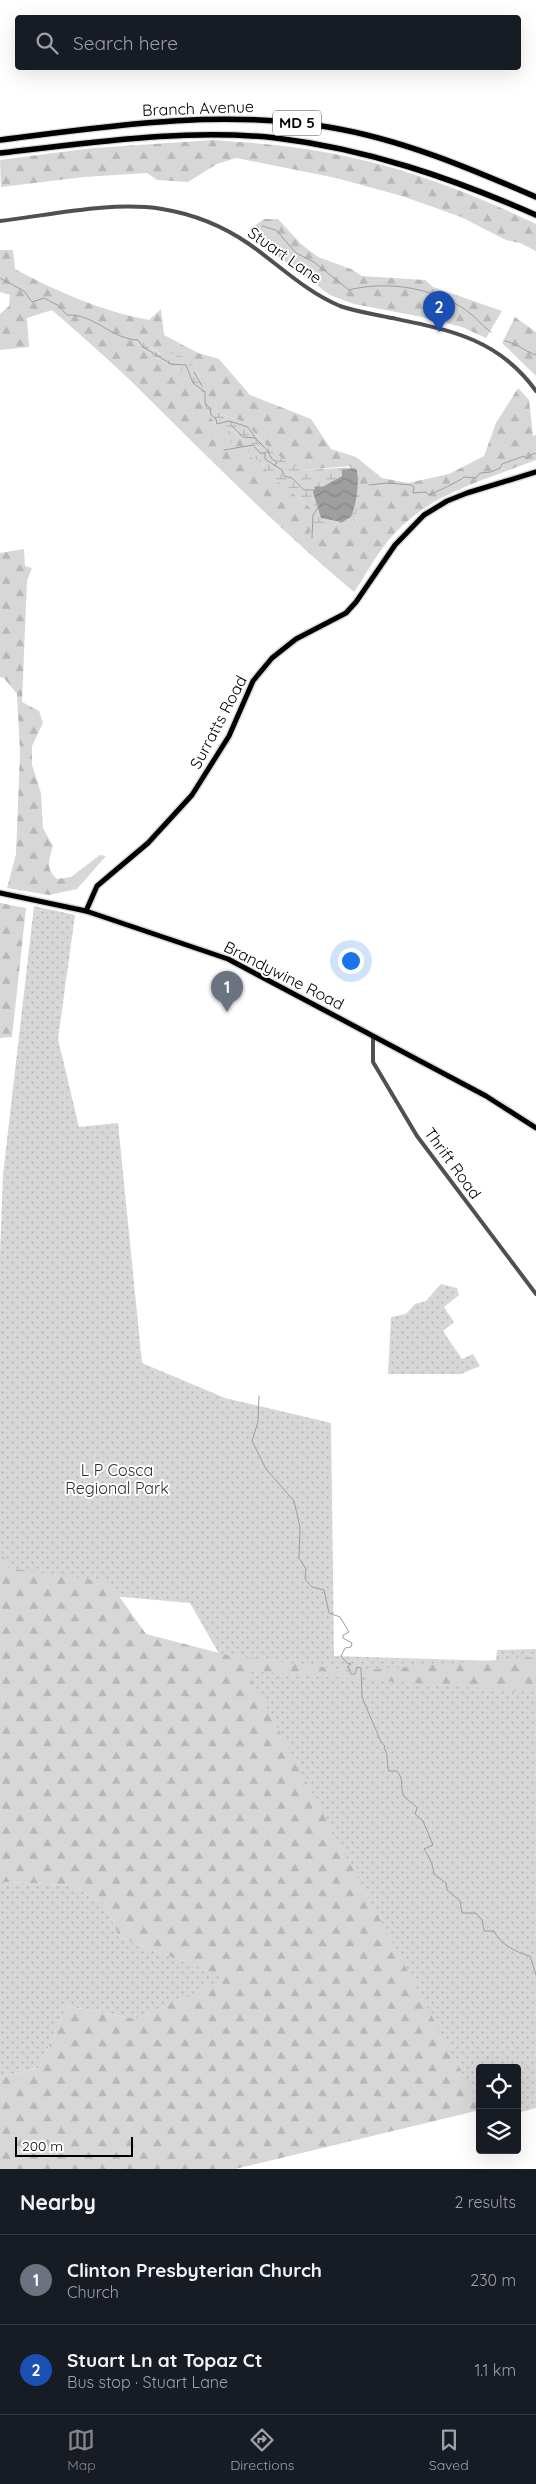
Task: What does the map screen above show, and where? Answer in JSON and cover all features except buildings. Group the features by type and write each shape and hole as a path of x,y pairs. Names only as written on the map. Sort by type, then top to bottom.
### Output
{"highway":[{"name":"Branch Avenue","path":"0,140 173,121 263,120 330,127 387,140 456,164 536,198"},
{"name":"Branch Avenue","path":"0,153 171,137 275,138 338,148 409,165 536,215"}],"main road":[{"name":"Surratts Road","path":"86,911 97,886 148,843 192,795 229,736 253,680 272,658 296,639 346,612 356,602 395,545 424,515 447,501 467,493 536,472"},
{"name":"Brandywine Road","path":"0,893 86,911 228,959 484,1095 536,1128"}],"street":[{"name":"Stuart Lane","path":"0,221 136,207 160,209 205,220 233,234 313,291 339,305 447,330 480,342 512,364 536,391"},
{"name":"Thrift Road","path":"373,1036 373,1062 417,1136 536,1294"}],"green space":[{"path":"214,140 283,146 352,157 432,180 536,224 536,251 520,243 506,240 461,217 402,196 336,178 236,158 217,164 188,182 157,180 147,173 84,177 1,187 0,160 93,148"},
{"path":"264,219 278,219 301,244 318,257 351,269 362,276 425,280 433,287 502,311 486,338 462,327 354,304 330,295 256,240 253,227"},
{"path":"0,250 13,250 15,269 80,300 149,320 161,309 164,335 198,353 219,359 250,395 311,419 331,449 356,457 382,478 408,483 449,474 484,456 496,423 518,388 529,400 533,436 536,435 536,460 460,489 425,508 409,520 388,541 354,592 268,515 131,381 52,310 27,318 29,347 0,350 0,314 9,306 10,295 0,292","holes":["140,339 161,354 196,368 211,405 220,414 244,422 273,452 289,463 304,470 350,466 353,521 330,525 314,539 312,509 269,474 262,463 249,456 240,437 231,429 228,431 229,440 211,418 190,377 183,371 152,356 137,344"]},
{"path":"515,317 536,332 536,376 502,343"},
{"path":"140,339 160,354 171,353 184,357 196,368 211,404 220,414 244,422 273,452 289,463 304,470 358,467 360,495 352,521 330,525 314,539 311,539 309,537 312,509 269,474 262,463 249,456 240,437 231,429 228,431 232,443 229,440 211,418 190,377 183,371 152,356 137,344","holes":["342,476 318,509 316,497 322,487"]},
{"path":"24,549 25,566 32,568 27,581 22,702 39,711 43,723 32,746 32,765 41,793 43,828 53,846 49,867 57,879 71,877 100,855 106,856 77,889 49,895 7,888 16,854 20,752 17,694 4,678 0,677 0,553"},
{"path":"0,903 26,908 12,1037 0,1038"},
{"name":"L P Cosca Regional Park","path":"34,906 75,915 58,1039 79,1127 118,1123 142,1363 225,1398 331,1423 334,1656 496,1661 497,1650 536,1649 536,2108 521,2112 521,2064 476,2064 476,2104 190,1603 0,1586 0,1255 3,1175"},
{"path":"441,1284 457,1288 459,1295 444,1307 454,1322 443,1331 462,1359 473,1354 480,1366 461,1374 388,1374 391,1317 406,1314 415,1304 426,1301"},
{"path":"0,1547 8,1568 109,1582 146,1634 227,1655 353,1671 536,1657 536,1692 247,1671 476,2099 476,2111 235,2169 0,2169 0,2077 39,2068 67,2006 136,2019 226,1978 119,1937 105,1904 71,1885 0,1882"},
{"path":"0,1882 71,1885 105,1904 119,1937 227,1978 136,2019 67,2006 39,2068 0,2077"}],"water":[{"path":"354,468 357,470 358,488 351,517 342,522 321,518 313,492 316,486 322,487 342,476 342,470"}],"waterway":[{"path":"262,226 276,230 296,253 314,262 349,290 364,287 395,286 426,292 454,303 470,313 491,332"},
{"path":"0,278 24,291 32,302 44,298 59,306 67,315 86,318 119,336 138,340 143,347 171,364 186,365 193,383 205,392 205,404 210,408 211,415 216,419 217,424 229,421 248,427 272,459 277,462 274,466"},
{"path":"505,341 536,355"},
{"path":"194,372 202,386"},
{"path":"232,426 243,437 255,438"},
{"path":"224,450 253,445 260,453 265,453 265,459 282,470 284,476 292,478 304,490 314,490"},
{"path":"369,485 387,483 411,485 414,487 413,493 426,492 429,495 464,477 476,478 480,473 491,472 500,468 502,464 524,456 527,459 530,455 536,453"},
{"path":"312,538 313,515 319,506"},
{"path":"259,1396 258,1422 252,1441 266,1469 294,1501 300,1527 299,1558 306,1569 305,1579 312,1587 324,1590 329,1613 340,1617 349,1632 343,1635 343,1638 352,1643 351,1647 345,1648 341,1656 347,1663 351,1664 348,1666 351,1674 355,1674 357,1667 361,1668 362,1697 381,1742 385,1746 389,1771 397,1771 399,1774 403,1794 417,1808 415,1814 423,1821 433,1845 424,1849 433,1867 434,1874 446,1883 447,1890 460,1901 462,1913 476,1913 482,1920 484,1931 494,1931 500,1940 509,1947 530,1956 536,1975"}],"place":[{"name":"Stuart Ln at Topaz Ct","path":"439,332"},
{"name":"Clinton Presbyterian Church","path":"227,1012"}]}
